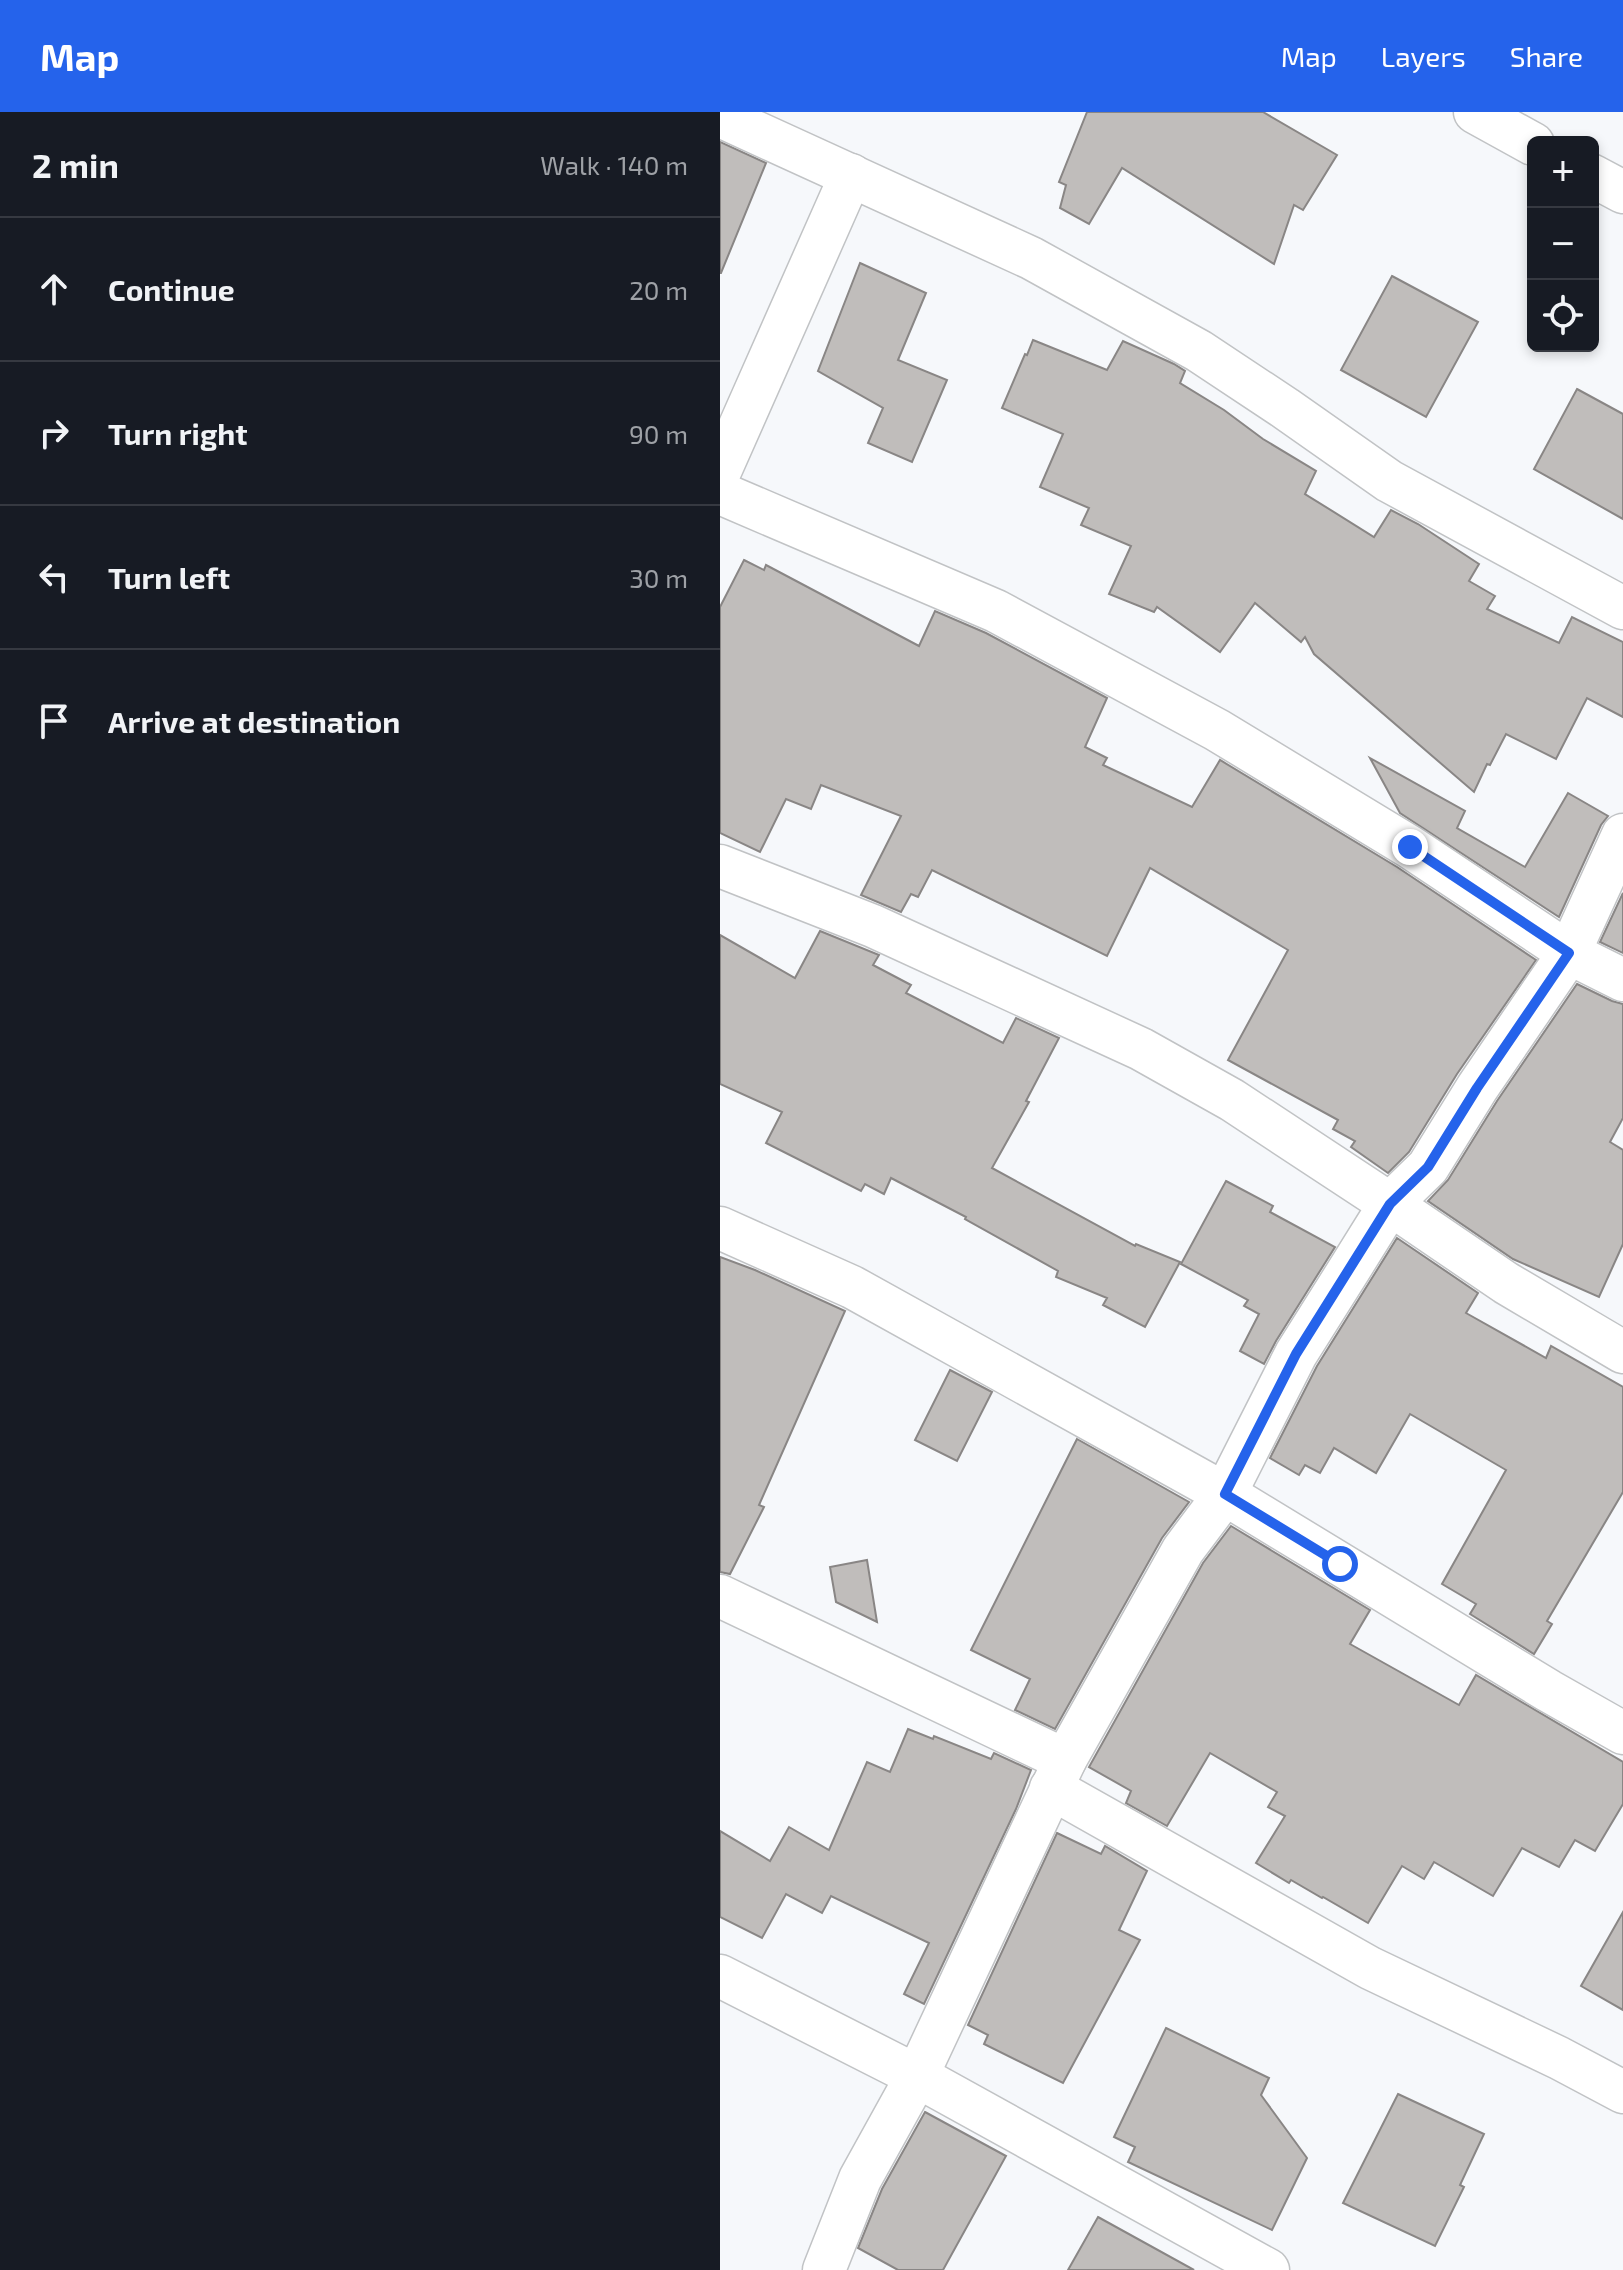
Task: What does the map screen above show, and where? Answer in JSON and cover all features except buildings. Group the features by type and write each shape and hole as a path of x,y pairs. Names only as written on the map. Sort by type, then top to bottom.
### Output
{"street":[{"path":"1475,112 1527,141"},
{"path":"720,116 1031,258 1199,351 1389,481 1623,608"},
{"path":"720,471 851,175"},
{"path":"1599,179 1623,192"},
{"path":"720,493 996,611 1203,722 1410,847 1569,953 1623,980"},
{"path":"824,2270 860,2179 917,2076 1058,1774 1183,1550 1225,1494 1296,1354 1390,1204 1428,1167 1477,1088 1569,953 1623,835"},
{"path":"720,866 873,926 1141,1049 1232,1100 1506,1283 1623,1352"},
{"path":"720,1228 852,1287 1225,1494 1623,1733"},
{"path":"720,1596 1058,1774 1370,1968 1623,2092"},
{"path":"720,1976 917,2076 1268,2270"}],"route":[{"path":"1340,1564 1225,1494 1296,1354 1390,1204 1428,1167 1477,1088 1569,953 1410,847"}]}
